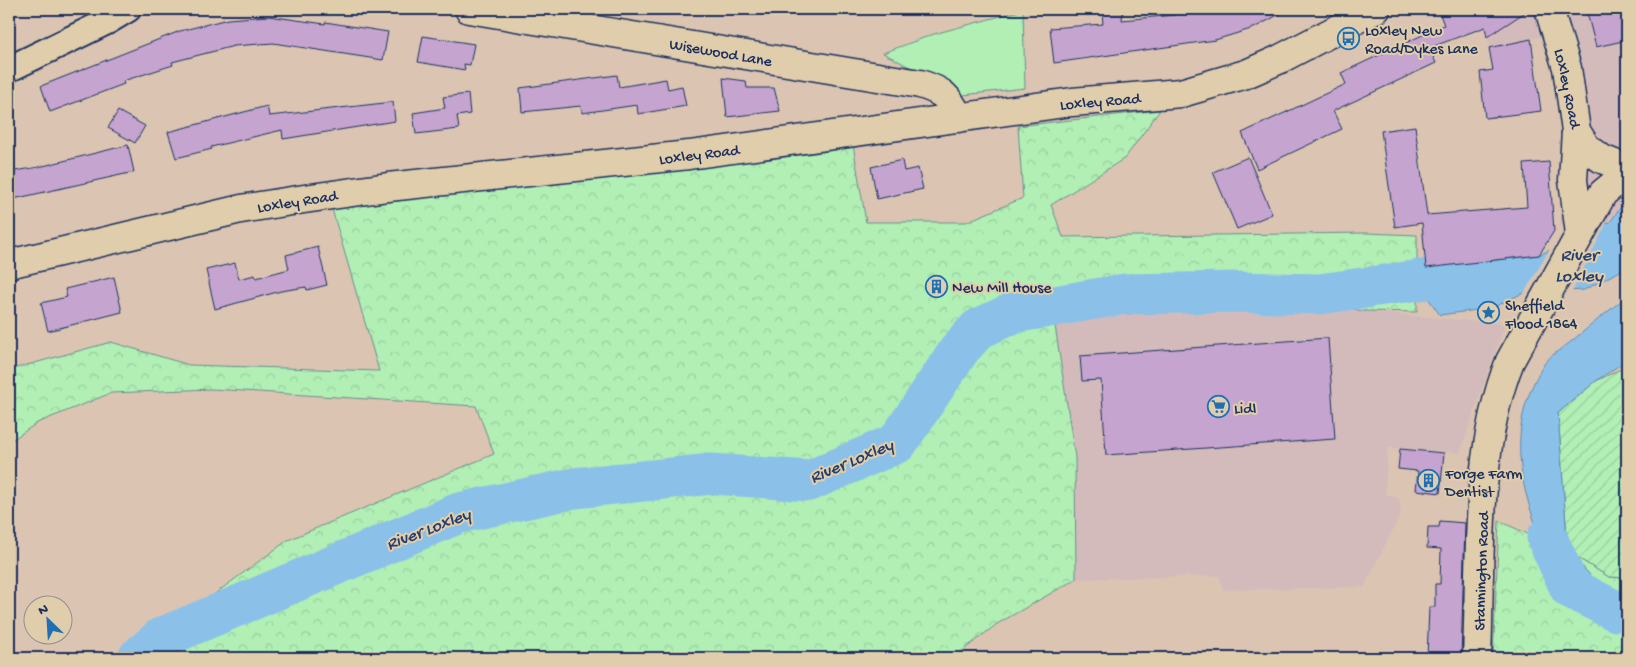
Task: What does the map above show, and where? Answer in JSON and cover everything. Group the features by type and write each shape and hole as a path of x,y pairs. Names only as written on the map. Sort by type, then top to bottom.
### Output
{"main road":[{"name":"Wisewood Lane","path":"469,9 920,84 937,89 949,99 959,118"},
{"name":"Loxley Road","path":"9,264 241,209 304,199 388,187 689,155 1072,102 1181,93 1213,85 1278,60 1376,9"},
{"name":"Loxley Road","path":"1549,9 1567,68 1576,131 1586,148 1602,160 1627,169"},
{"path":"1576,131 1574,180 1580,234"},
{"name":"Stannington Road","path":"1477,658 1487,448 1502,380 1510,361 1603,193 1614,184 1627,178"}],"street":[{"path":"9,69 108,21 128,9"}],"shaded area":[{"path":"1482,9 1627,9 1627,205 1620,208 1607,222 1560,226 1568,74 1556,34 1490,47"},
{"path":"1313,301 1363,311 1505,324 1460,453 1388,448 1385,494 1399,498 1401,514 1364,587 1223,590 1219,576 1076,579 1075,457 1054,319"}],"green space":[{"path":"1023,10 1025,88 963,95 883,53 934,34"},
{"path":"1160,110 1125,158 1051,205 1063,237 1367,233 1417,235 1417,312 1363,311 1313,301 1054,319 1075,457 1076,579 997,624 953,658 141,658 167,629 288,540 494,454 476,406 212,389 111,393 37,423 9,442 9,370 111,342 189,365 379,371 332,209 853,145 866,222 966,222 1023,198 1018,126"},
{"path":"1627,366 1627,578 1609,577 1568,552 1558,413 1596,381"},
{"path":"1499,521 1568,552 1609,577 1627,578 1627,658 1493,658"}],"water":[{"name":"River Loxley","path":"1627,205 1627,270 1624,269 1584,290 1521,294 1492,308 1440,315 1416,281 1436,267 1539,255 1610,222 1620,208"},
{"path":"1627,296 1627,360 1596,381 1558,413 1568,552 1590,575 1566,593 1540,537 1530,508 1523,480 1520,451 1522,422 1530,392 1547,360"}],"pier":[{"path":"1607,222 1571,294 1522,297 1551,247"}],"building":[{"path":"1123,9 1122,20 1174,15 1196,9 1289,9 1254,28 1215,40 1054,63 1050,28 1103,24 1102,12"},
{"path":"1438,9 1530,9 1487,37 1485,27 1429,48 1436,63 1333,111 1342,129 1257,169 1242,133 1346,84 1341,73 1444,25"},
{"path":"1586,9 1627,9 1627,40 1596,47"},
{"path":"268,16 325,24 325,22 388,32 383,60 273,43 234,46 172,62 173,65 123,81 124,84 50,112 41,86 180,31 228,19"},
{"path":"423,36 474,44 470,65 464,64 465,70 418,62"},
{"path":"1531,39 1541,111 1485,118 1480,72 1493,70 1489,48"},
{"path":"617,75 619,87 666,79 668,89 682,86 686,106 638,114 637,105 582,113 581,106 522,112 520,88"},
{"path":"723,78 746,81 747,88 774,88 780,111 727,117"},
{"path":"468,94 470,114 457,116 459,129 416,134 413,113 445,108 443,97"},
{"path":"393,102 395,121 283,139 282,130 211,147 212,149 176,158 168,132 267,106 269,116"},
{"path":"118,111 145,126 135,143 108,128"},
{"path":"1415,126 1427,215 1527,207 1524,164 1549,162 1554,231 1539,255 1426,268 1422,223 1395,227 1381,131"},
{"path":"128,145 134,172 9,200 9,172 39,167"},
{"path":"1248,157 1272,214 1237,229 1213,172"},
{"path":"902,160 904,171 918,168 923,189 877,199 871,167"},
{"path":"318,247 327,285 307,290 306,287 281,291 215,309 206,270 235,263 239,279 255,275 256,278 289,269 286,255"},
{"path":"114,277 122,312 48,331 41,303 67,297 65,289"},
{"name":"Lidl","path":"1328,338 1335,439 1106,455 1101,380 1082,381 1080,356"},
{"name":"Forge Farm Dentist","path":"1400,449 1444,453 1440,493 1416,490 1418,471 1398,469"},
{"path":"1440,521 1465,523 1461,658 1427,658 1429,607 1435,607 1435,584 1440,584 1441,549 1427,548 1428,527 1439,527"}],"waterway":[{"name":"River Loxley","path":"138,658 161,638 459,513 574,488 712,474 809,481 897,443 960,349 978,329 1013,313 1125,294 1234,292 1319,294 1471,273"},
{"path":"1547,538 1570,588 1616,611 1627,610"}],"place":[{"name":"Loxley New Road/Dykes Lane","path":"1349,38"},
{"name":"New Mill House","path":"936,286"},
{"name":"Sheffield Flood 1864","path":"1489,313"},
{"name":"Lidl","path":"1218,407"},
{"name":"Forge Farm Dentist","path":"1429,481"}]}
